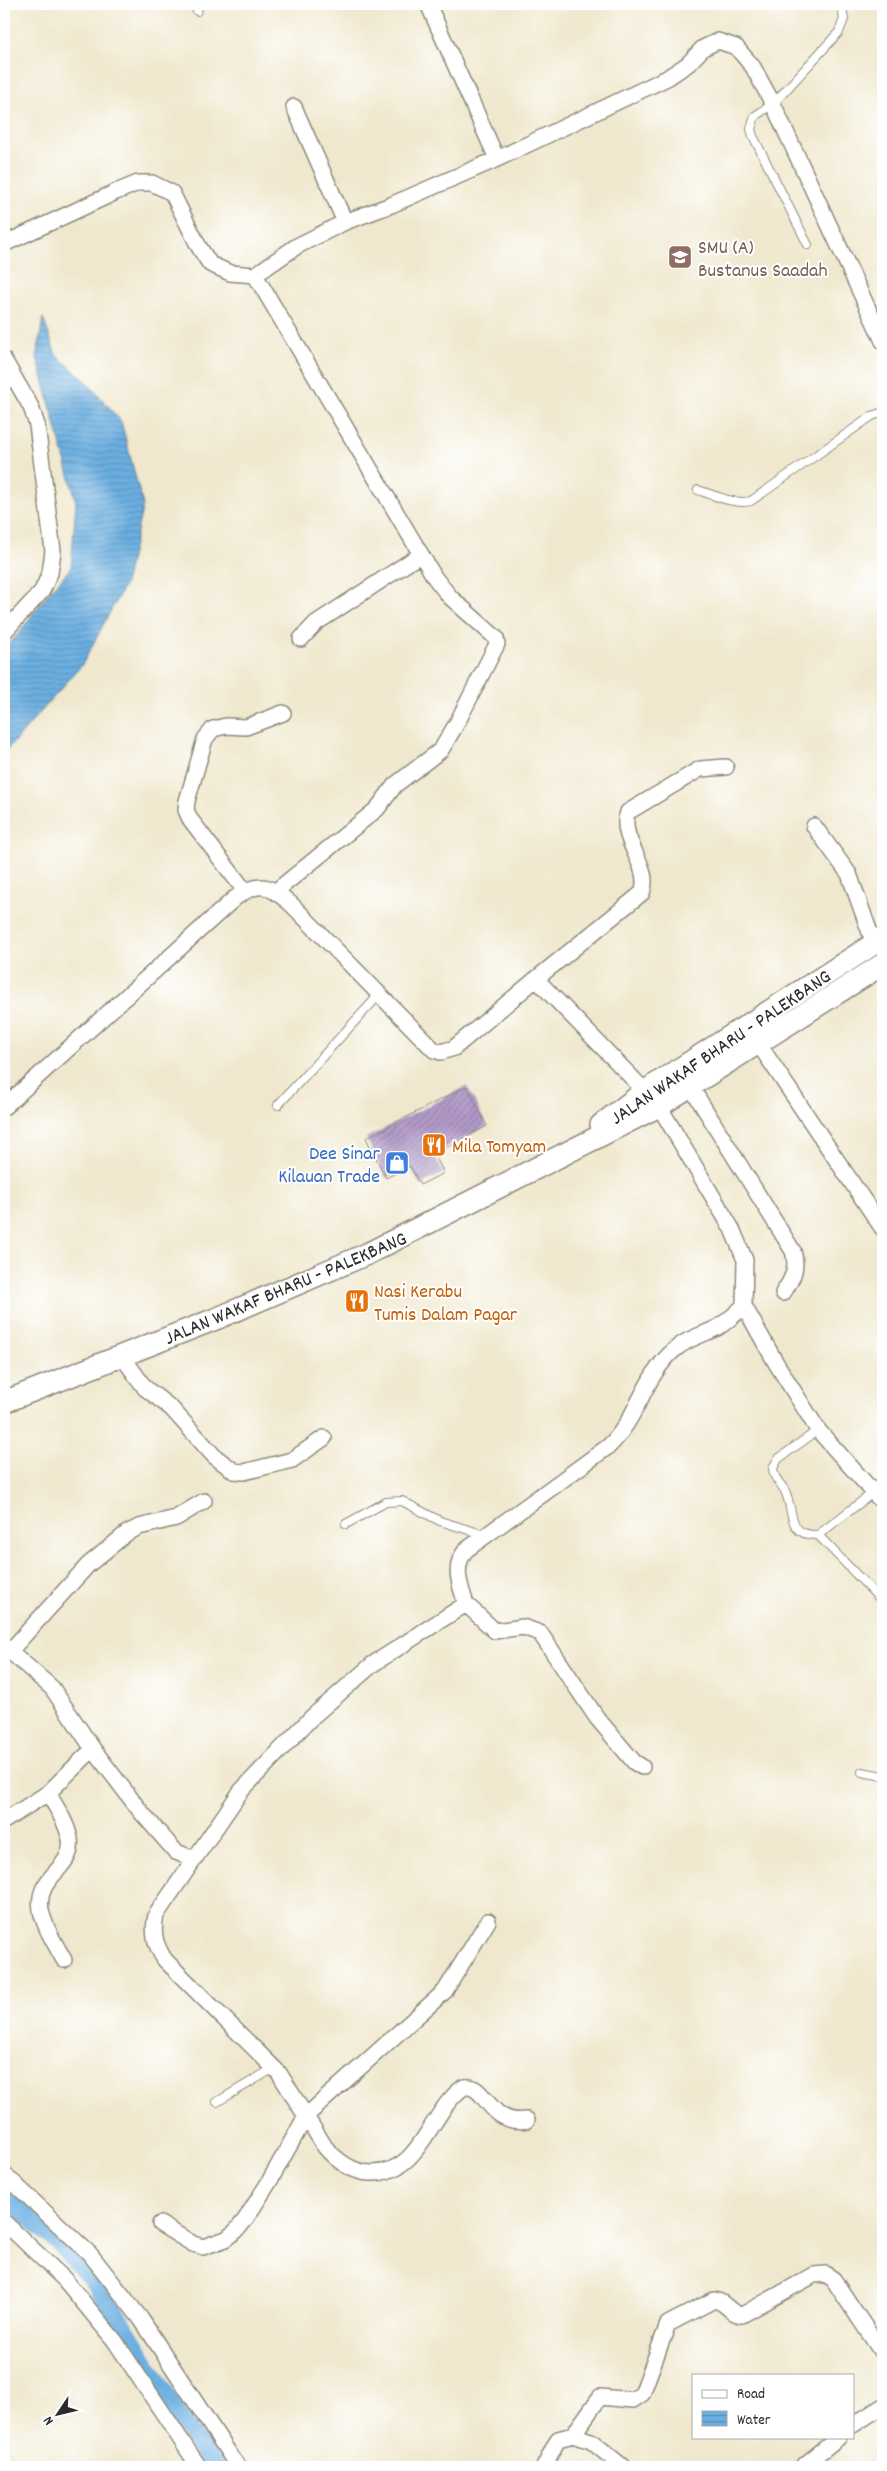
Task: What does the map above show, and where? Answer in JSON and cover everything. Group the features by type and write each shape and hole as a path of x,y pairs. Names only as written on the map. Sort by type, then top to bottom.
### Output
{"main road":[{"name":"JALAN WAKAF BHARU - PALEKBANG","path":"4,1402 122,1356 368,1254 560,1158 652,1098 879,941"},
{"name":"JALAN WAKAF BHARU - PALEKBANG","path":"652,1098 691,1087 883,964"}],"street":[{"path":"428,4 497,159"},
{"path":"4,244 116,192 138,183 152,183 172,193 210,264 230,273 255,275 297,246 345,222 390,205 497,159 667,78 688,64 703,48 718,41 736,47 753,67 773,104 883,342"},
{"path":"294,107 345,222"},
{"path":"255,275 420,555 450,597 496,638 495,648 457,724 441,750 395,785 377,809 276,891"},
{"path":"4,360 30,407 37,425 53,551 50,573 42,591 4,632"},
{"path":"301,639 322,619 420,555"},
{"path":"245,891 190,819 186,810 187,801 206,740 213,729 226,726 246,727 283,713"},
{"path":"4,1107 245,891 262,886 276,891 428,1046 441,1052 454,1048 642,893 644,880 625,826 628,812 700,768 726,767"},
{"path":"814,826 849,874 879,941"},
{"path":"536,979 652,1098 732,1229 745,1260 744,1306 818,1430 879,1498"},
{"path":"758,1043 883,1229"},
{"path":"691,1087 793,1251 796,1262 794,1277 783,1293"},
{"path":"642,1767 634,1762 598,1718 540,1633 523,1627 495,1632 466,1604 457,1570 458,1562 466,1550 609,1446 627,1425 653,1375 672,1351 685,1342 719,1327 744,1306"},
{"path":"122,1356 145,1388 171,1408 214,1456 234,1471 244,1472 292,1460 324,1438"},
{"path":"194,1859 176,1852 141,1812 93,1749 52,1688 7,1649 88,1565 128,1533 139,1527 176,1518 204,1501"},
{"path":"466,1604 373,1664 312,1717 242,1790 156,1915 153,1926 154,1938 158,1950 165,1960 274,2068 334,2157 354,2169 367,2173 383,2174 398,2168 410,2157 435,2124 446,2104 464,2087 468,2086 480,2093 503,2118 516,2122 527,2120"},
{"path":"4,1821 48,1793 93,1749"},
{"path":"48,1793 68,1832 70,1851 68,1858 48,1880 43,1889 41,1911 64,1960"},
{"path":"160,2224 193,2244 203,2247 226,2239 245,2220 306,2116 445,1991 488,1921"},
{"path":"4,2174 90,2254 141,2319 238,2467"},
{"path":"4,2222 65,2280 115,2341 199,2467"},
{"path":"573,2435 600,2397 633,2400 642,2394 668,2324 714,2300 724,2303 732,2312 742,2315 814,2275 825,2274 833,2280 883,2354"},
{"path":"854,2425 883,2406"},
{"path":"544,2467 558,2439 573,2435 591,2441 623,2467"},
{"path":"802,2467 838,2438"}],"lane":[{"path":"808,245 751,130 755,116 773,104 842,28 844,19 841,4"},
{"path":"698,490 725,499 741,502 751,501 872,416 883,412"},
{"path":"278,1105 379,995"},
{"path":"818,1430 774,1463 773,1473 784,1489 791,1517 798,1529 806,1534 818,1535 879,1498"},
{"path":"346,1524 386,1502 402,1500 440,1521 487,1535"},
{"path":"818,1535 883,1602"},
{"path":"862,1772 883,1776"},
{"path":"217,2102 274,2068"}],"water":[{"path":"43,318 56,355 84,379 121,421 143,505 125,584 82,665 4,752 4,650 20,632 48,593 71,568 76,501 37,357"}],"building":[{"path":"467,1086 487,1126 434,1154 444,1173 420,1185 410,1166 386,1178 366,1138"}],"waterway":[{"path":"4,2193 59,2242 96,2283 180,2419 215,2467"}],"place":[{"name":"SMU (A) Bustanus Saadah","path":"680,257"},
{"name":"Mila Tomyam","path":"434,1145"},
{"name":"Dee Sinar Kilauan Trade","path":"397,1163"},
{"name":"Nasi Kerabu Tumis Dalam Pagar","path":"357,1301"}]}
